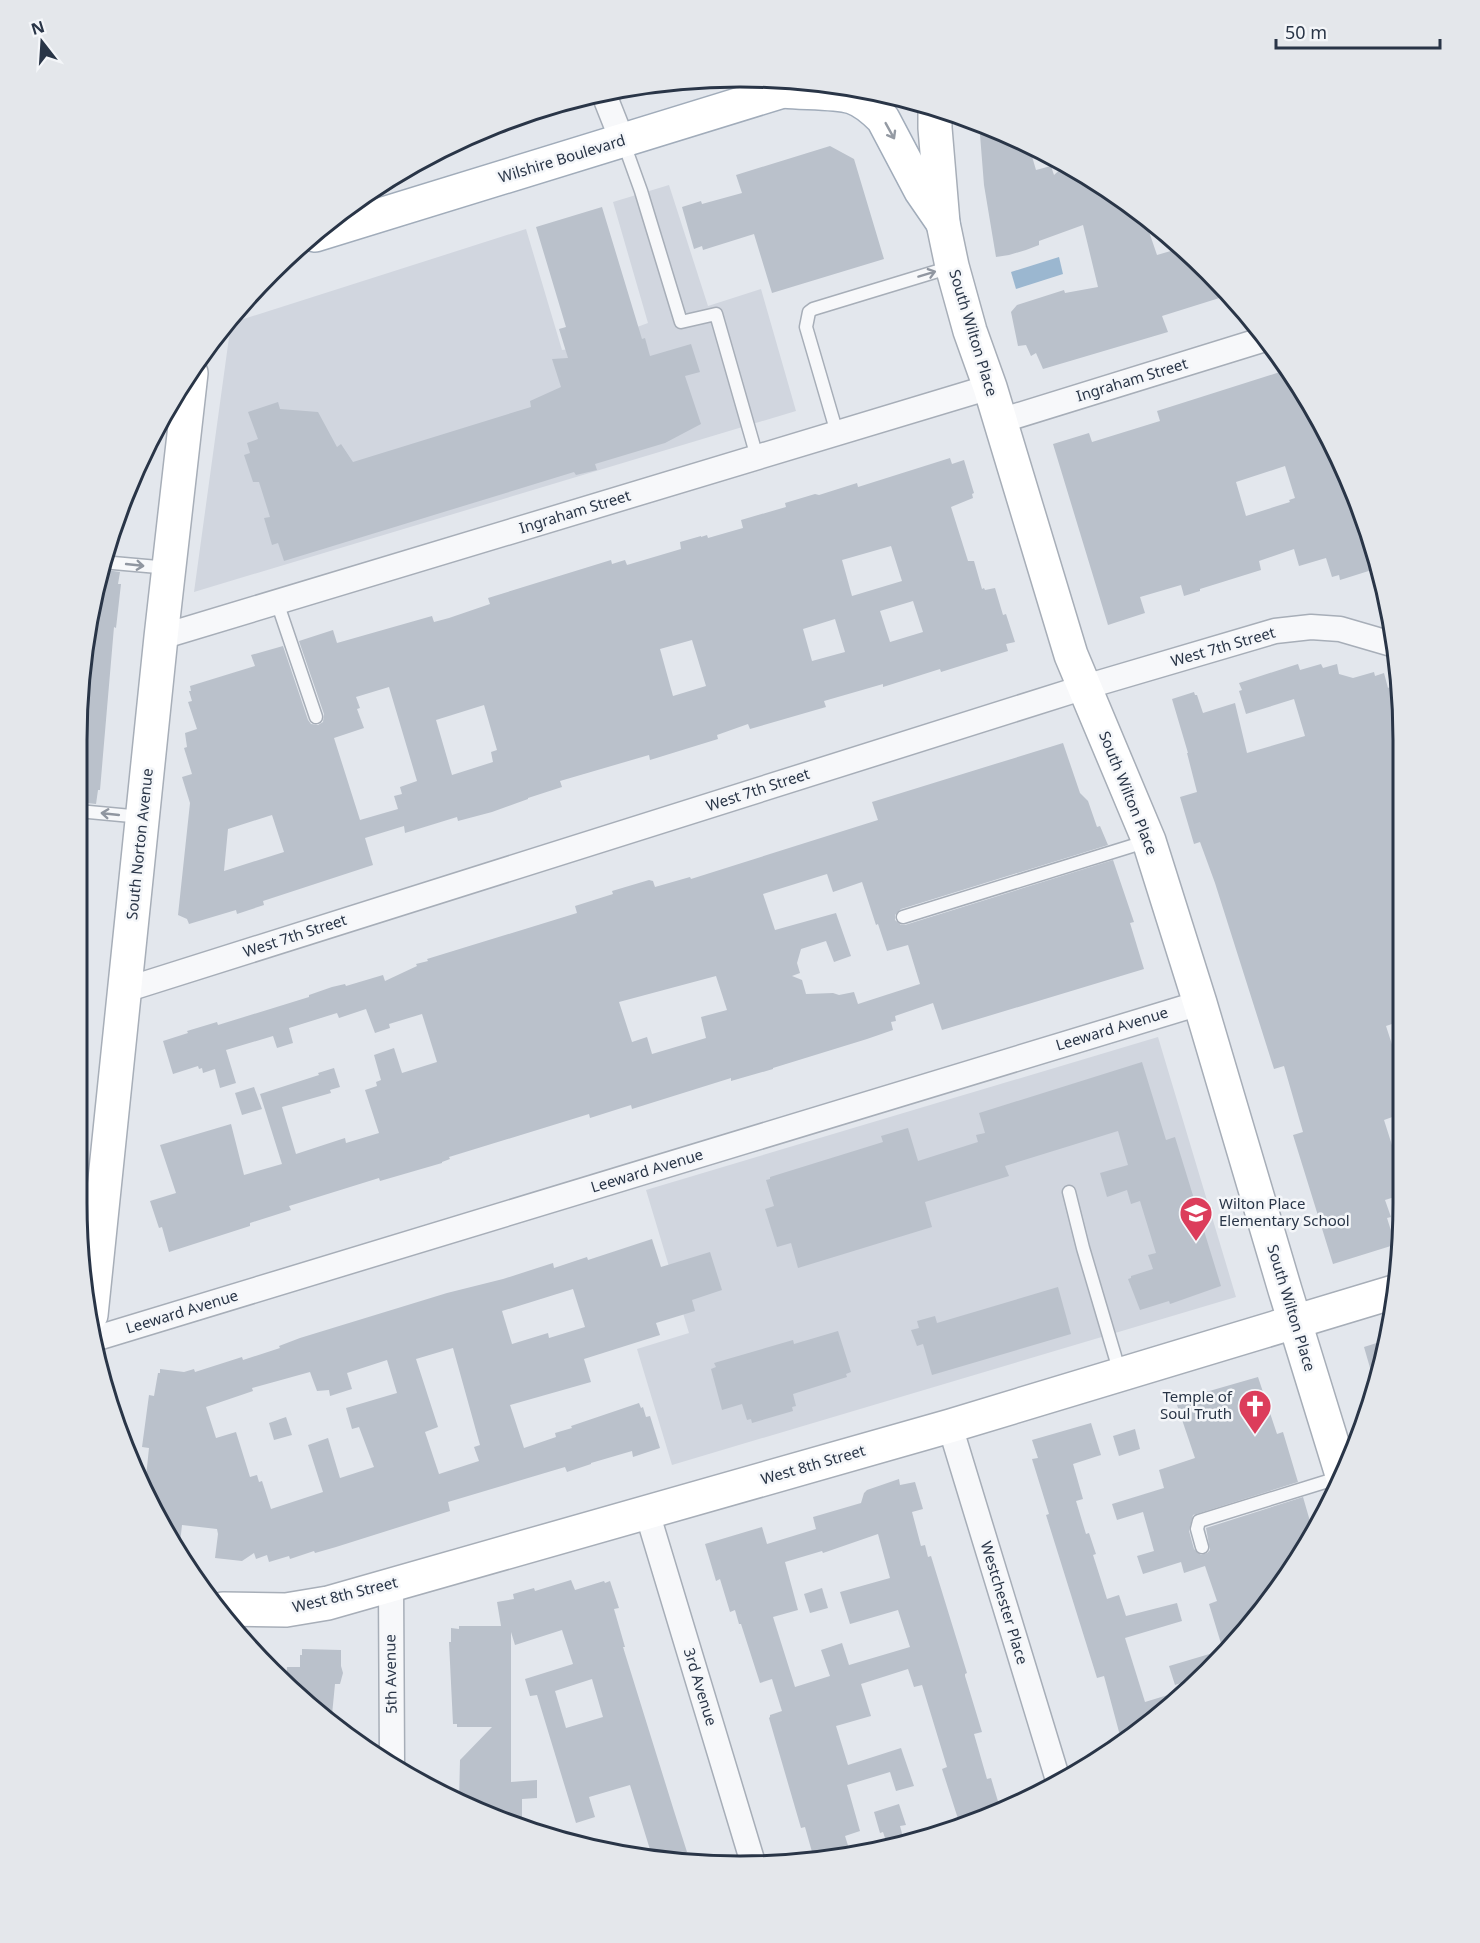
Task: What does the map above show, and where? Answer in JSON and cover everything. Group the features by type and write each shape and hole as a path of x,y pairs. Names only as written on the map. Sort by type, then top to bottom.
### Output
{"main road":[{"name":"Wilshire Boulevard","path":"333,229 782,88"},
{"path":"851,97 867,105 883,118 921,190 944,223"},
{"name":"South Wilton Place","path":"935,117 944,223 952,266 970,331 990,387 1071,655 1144,825 1200,1003 1338,1465"},
{"name":"South Norton Avenue","path":"94,1291 161,637 189,389"},
{"name":"West 8th Street","path":"229,1609 286,1610 328,1603 950,1426 1386,1295"}],"street":[{"path":"607,101 622,140"},
{"name":"Ingraham Street","path":"1000,421 1257,341"},
{"name":"Ingraham Street","path":"161,637 990,387"},
{"name":"West 7th Street","path":"125,990 1085,687 1275,631 1311,627 1340,629 1385,642"},
{"name":"Leeward Avenue","path":"101,1336 1200,1003"},
{"name":"Westchester Place","path":"950,1426 1056,1774"},
{"name":"3rd Avenue","path":"647,1512 751,1856"},
{"name":"5th Avenue","path":"391,1585 392,1756"}],"lane":[{"path":"622,140 641,191 681,322 716,314 757,457"},
{"path":"837,433 806,327 809,312 952,266"},
{"path":"112,563 169,568"},
{"path":"277,602 316,717"},
{"path":"87,812 143,818"},
{"path":"903,916 1149,841"},
{"path":"1069,1192 1083,1248 1121,1374"},
{"path":"1202,1547 1197,1529 1199,1521 1332,1479"}],"shaded area":[{"path":"669,185 708,306 761,289 796,411 194,592 230,333 240,320 526,229 562,350 580,348 648,323 613,202"},
{"path":"1158,1037 1236,1297 672,1465 637,1349 689,1333 646,1190"}],"water":[{"path":"1059,257 1063,274 1016,289 1011,272"}],"building":[{"path":"980,133 1032,155 1036,170 1051,166 1054,175 1059,170 1103,197 1149,231 1157,255 1173,250 1220,298 1162,316 1168,332 1043,369 1036,353 1031,356 1026,345 1018,346 1011,312 1017,305 1064,290 1065,293 1098,287 1083,225 1039,241 1039,245 1026,250 996,257 984,185"},
{"path":"830,146 854,159 884,259 772,293 754,234 703,250 702,246 694,249 682,207 742,193 736,175"},
{"path":"602,207 642,339 645,338 650,356 691,344 700,372 685,376 701,424 665,443 595,464 597,470 576,475 574,472 284,561 278,543 272,545 264,518 270,517 259,482 253,482 244,455 250,453 247,443 258,439 248,412 278,402 280,409 318,412 337,447 341,444 353,462 531,407 530,401 561,387 552,359 568,358 559,329 566,327 536,227"},
{"path":"1280,372 1326,451 1343,490 1371,570 1340,580 1339,575 1332,577 1326,558 1299,566 1294,549 1259,561 1261,570 1184,596 1181,585 1140,597 1145,613 1108,625 1053,444 1089,433 1092,442 1160,421 1157,411","holes":["1285,466 1295,498 1289,500 1290,502 1246,516 1236,482"]},
{"path":"950,458 952,464 964,460 974,493 973,498 951,507 968,561 974,561 982,589 995,588 1003,615 1006,614 1015,642 1006,644 1008,651 941,672 940,669 883,687 883,684 824,701 826,707 750,729 748,724 717,735 718,739 650,760 649,755 560,781 562,787 492,812 458,821 457,817 405,833 404,826 365,838 373,865 263,901 264,905 237,914 236,910 189,924 187,919 178,915 190,803 182,777 192,774 184,748 187,747 185,733 197,729 188,702 192,701 190,686 255,666 251,655 283,646 308,720 311,724 318,725 323,722 324,714 299,641 333,630 337,643 432,616 434,622 449,618 490,604 488,598 611,560 612,564 625,560 627,565 681,549 680,542 707,535 708,538 743,528 741,520 786,507 785,503 857,483 858,487","holes":["891,546 902,581 852,596 842,560","913,601 923,632 890,642 880,611","835,619 845,652 812,661 803,629","692,640 706,686 673,696 660,649","389,687 417,781 400,787 402,794 394,796 398,809 360,820 334,738 364,728 357,709 360,708 356,697","484,705 497,750 491,752 493,762 452,775 436,720","272,815 284,852 224,871 228,829"]},
{"path":"109,570 120,572 118,584 121,584 116,628 114,627 100,790 98,790 96,804 87,803 88,697 100,613"},
{"path":"1298,664 1300,670 1321,664 1323,668 1337,664 1339,674 1353,678 1374,672 1375,676 1384,673 1388,688 1391,687 1393,740 1393,1024 1386,1026 1393,1048 1393,1117 1384,1120 1393,1148 1393,1198 1385,1200 1391,1217 1387,1218 1392,1235 1392,1246 1333,1264 1293,1135 1303,1132 1284,1066 1274,1069 1215,883 1200,842 1194,844 1180,797 1197,792 1172,699 1194,692 1203,713 1235,703 1247,753 1305,736 1294,699 1246,714 1239,683"},
{"path":"1063,743 1080,793 1088,801 1097,827 1100,826 1108,845 901,909 895,915 895,920 905,925 1113,860 1134,922 1130,923 1144,969 942,1030 933,1003 895,1016 896,1021 891,1022 893,1030 867,1039 773,1069 731,1081 731,1078 632,1109 631,1105 590,1118 589,1114 449,1157 450,1159 442,1163 380,1181 379,1178 289,1206 291,1210 250,1223 250,1226 169,1252 162,1227 159,1228 150,1201 176,1193 160,1145 231,1124 244,1175 282,1164 260,1094 334,1068 340,1087 330,1090 331,1093 282,1107 296,1154 345,1138 346,1143 379,1133 365,1090 377,1086 376,1082 381,1080 374,1055 394,1048 402,1073 437,1062 422,1014 389,1024 390,1028 375,1033 366,1009 339,1018 337,1013 289,1028 293,1043 277,1048 273,1036 226,1050 236,1083 220,1088 215,1069 203,1073 202,1068 199,1069 198,1066 173,1074 163,1041 188,1033 187,1031 217,1022 218,1025 309,997 309,995 332,987 345,984 346,986 383,975 385,981 417,966 416,964 428,961 427,959 577,913 575,906 613,894 612,891 649,880 653,881 655,887 690,877 691,879 878,820 872,802","holes":["827,874 833,892 862,882 887,951 908,945 920,984 858,1004 854,992 839,995 833,993 806,994 802,980 792,976 800,973 797,963 801,949 826,941 834,962 851,956 836,913 775,930 763,894","716,976 727,1010 701,1017 706,1038 652,1054 647,1037 632,1042 619,1002"]},
{"path":"1142,1062 1166,1140 1175,1137 1195,1202 1213,1208 1201,1221 1221,1286 1170,1304 1169,1301 1140,1310 1128,1279 1153,1269 1148,1255 1156,1253 1140,1201 1131,1204 1127,1190 1107,1197 1100,1173 1128,1165 1118,1131 1005,1166 1009,1176 925,1202 932,1227 798,1268 791,1243 777,1247 765,1209 774,1206 766,1180 770,1177 883,1142 881,1136 908,1128 918,1161 978,1142 976,1135 985,1133 979,1113"},
{"path":"254,1087 262,1109 242,1115 235,1093"},
{"path":"652,1239 661,1267 710,1252 722,1290 692,1300 695,1311 656,1323 660,1335 584,1359 591,1382 510,1405 524,1448 556,1437 555,1433 572,1428 571,1426 639,1403 646,1417 650,1416 660,1448 633,1457 632,1451 567,1472 565,1467 448,1502 450,1511 290,1559 289,1556 269,1562 267,1555 256,1559 254,1553 242,1561 215,1558 217,1529 182,1525 180,1540 146,1474 149,1448 142,1447 149,1395 154,1396 160,1369 184,1372 194,1369 195,1372 242,1357 243,1360 280,1348 279,1346 300,1338 447,1293 553,1263 554,1268 587,1257 588,1260","holes":["573,1289 585,1327 549,1338 548,1333 512,1344 502,1311","453,1348 480,1445 474,1447 479,1461 439,1474 425,1432 438,1427 416,1359","387,1360 397,1393 346,1408 352,1429 359,1427 374,1467 340,1478 328,1438 308,1445 323,1492 271,1509 262,1481 259,1482 257,1475 250,1477 236,1432 216,1438 206,1407 253,1391 252,1388 310,1372 317,1391 329,1390 330,1396 352,1389 347,1373"]},
{"path":"1058,1287 1071,1334 932,1375 923,1344 917,1346 911,1330 919,1328 917,1321 935,1316 937,1323"},
{"path":"838,1331 851,1372 846,1374 847,1377 793,1394 796,1406 792,1407 793,1411 752,1423 751,1419 747,1420 742,1404 722,1410 711,1369 716,1367 714,1363 793,1340 794,1344"},
{"path":"1377,1343 1371,1372 1364,1347"},
{"path":"1258,1377 1277,1434 1283,1432 1298,1482 1193,1515 1189,1531 1194,1549 1201,1555 1210,1550 1206,1528 1303,1497 1310,1522 1258,1601 1221,1644 1209,1604 1217,1601 1205,1566 1184,1573 1181,1562 1143,1574 1137,1556 1154,1551 1143,1512 1117,1520 1112,1504 1164,1488 1159,1470 1195,1458 1177,1405 1187,1402 1185,1398"},
{"path":"286,1417 292,1435 274,1440 269,1423"},
{"path":"1091,1423 1101,1455 1073,1464 1083,1499 1076,1501 1086,1534 1089,1533 1096,1554 1093,1555 1107,1599 1119,1595 1126,1616 1177,1603 1182,1621 1125,1638 1145,1702 1171,1694 1120,1734 1104,1676 1097,1678 1046,1515 1049,1514 1032,1459 1038,1458 1032,1440"},
{"path":"1135,1429 1140,1449 1119,1456 1113,1436"},
{"path":"899,1479 900,1485 915,1482 923,1509 912,1512 921,1546 925,1545 928,1557 931,1556 967,1673 965,1676 982,1732 974,1734 987,1779 991,1778 998,1802 958,1818 942,1769 947,1767 922,1685 914,1687 908,1669 861,1684 871,1716 836,1726 848,1765 901,1748 914,1786 896,1791 890,1772 847,1785 860,1831 845,1836 848,1846 812,1852 805,1827 801,1828 769,1718 770,1715 782,1711 772,1679 760,1683 741,1624 739,1624 735,1610 730,1612 720,1579 716,1581 705,1544 762,1527 767,1544 816,1529 813,1517 861,1503 864,1493","holes":["878,1534 890,1578 840,1592 850,1624 898,1610 910,1647 849,1665 842,1643 821,1650 830,1676 795,1687 773,1617 798,1610 785,1562 822,1551 823,1553"]},
{"path":"571,1580 575,1590 610,1581 619,1608 614,1609 625,1647 623,1647 687,1852 685,1854 650,1849 630,1785 589,1797 595,1817 576,1823 537,1695 530,1696 525,1679 573,1664 562,1630 515,1645 511,1632 511,1782 537,1780 537,1798 522,1799 522,1818 459,1793 460,1760 492,1727 457,1727 457,1724 453,1724 449,1642 451,1642 451,1628 501,1626 497,1602 514,1599 513,1594 534,1588 535,1591","holes":["592,1679 603,1717 566,1728 555,1691"]},
{"path":"822,1588 828,1608 810,1613 804,1594"},
{"path":"302,1649 341,1650 343,1673 340,1684 335,1684 332,1713 287,1673 287,1667 300,1667 300,1655 302,1655"},
{"path":"1213,1653 1184,1682 1175,1685 1169,1666"},
{"path":"899,1804 906,1825 900,1826 903,1835 885,1839 883,1832 880,1833 874,1812"}],"place":[{"name":"Wilton Place Elementary School","path":"1196,1242"},
{"name":"Temple of Soul Truth","path":"1255,1435"}]}
